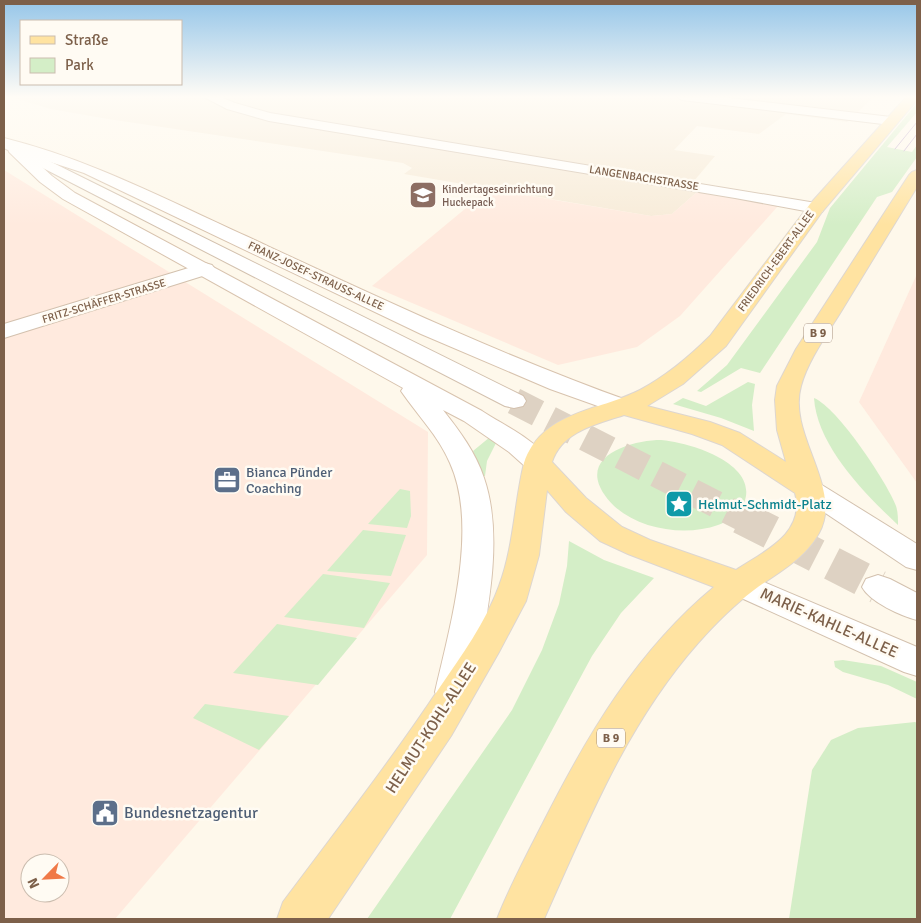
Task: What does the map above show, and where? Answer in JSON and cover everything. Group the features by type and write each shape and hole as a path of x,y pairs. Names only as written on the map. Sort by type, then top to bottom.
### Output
{"main road":[{"name":"FRIEDRICH-EBERT-ALLEE","path":"623,407 670,382 699,360 718,341 816,208 875,139"},
{"name":"B 9","path":"520,919 593,768 639,692 684,635 740,584 776,561 800,539 808,526 812,514 812,502 790,430 787,400 789,386 807,349 917,175"},
{"path":"740,584 639,547 612,534 576,505 538,463 545,446 558,433 571,424 623,407 701,428 731,439 807,488"},
{"name":"HELMUT-KOHL-ALLEE","path":"300,919 452,702 510,599 526,540 538,463"}],"street":[{"name":"LANGENBACHSTRASSE","path":"403,139 816,208"},
{"path":"6,144 46,179 69,196 492,427 538,463"},
{"name":"FRANZ-JOSEF-STRAUSS-ALLEE","path":"6,144 514,401"},
{"name":"FRANZ-JOSEF-STRAUSS-ALLEE","path":"6,144 89,170 429,329 559,384 623,407"},
{"name":"FRITZ-SCHÄFFER-STRASSE","path":"4,331 205,269"},
{"path":"400,377 446,430 470,478 477,508 476,554 467,624 452,702"},
{"path":"807,488 917,559"},
{"name":"MARIE-KAHLE-ALLEE","path":"740,584 917,662"},
{"path":"878,587 917,608"}],"shaded area":[{"path":"243,139 684,139 674,150 715,156 694,181 697,192 672,214 651,216 404,174 412,168 403,163"},
{"path":"4,170 428,432 427,555 115,919 4,919"},
{"path":"489,189 651,216 672,214 697,192 778,206 680,316 637,347 558,365 372,286"},
{"path":"917,274 917,483 859,402"}],"green space":[{"path":"887,139 894,139 887,147 912,152 917,145 917,157 892,192 877,197 760,373 741,368 701,392 697,391 727,365 817,242 830,208"},
{"path":"748,382 755,384 752,405 754,431 721,418 673,404 683,398 706,406"},
{"path":"814,398 824,404 836,416 872,463 896,506 898,525 871,499 833,451 817,416"},
{"path":"490,437 496,443 487,461 485,476 483,476 473,451"},
{"path":"661,440 703,450 719,457 732,466 742,477 746,489 744,503 736,514 718,525 704,529 672,530 640,522 614,506 604,494 598,480 598,469 603,460 612,452 624,447 637,443"},
{"path":"400,489 410,491 411,516 407,528 368,524"},
{"path":"363,530 406,535 391,576 327,571"},
{"path":"569,541 604,560 654,578 621,613 592,656 450,919 367,919 512,710 542,650 559,604 567,566"},
{"path":"323,574 390,583 364,628 284,617"},
{"path":"277,624 357,638 318,685 233,673"},
{"path":"843,660 881,666 917,682 917,699 888,685 843,672 835,667 834,661"},
{"path":"205,704 289,716 259,750 193,718"},
{"path":"917,723 917,919 789,919 812,770 831,740 858,728"}],"tunnel":[{"path":"514,401 743,518"},
{"path":"741,517 878,587"}],"tram line":[{"path":"895,149 903,139"},
{"path":"904,151 913,139"}],"place":[{"name":"Kindertageseinrichtung Huckepack","path":"423,195"},
{"name":"Bianca Pünder Coaching","path":"227,480"},
{"name":"Helmut-Schmidt-Platz","path":"679,504"},
{"name":"Bundesnetzagentur","path":"105,813"}]}
